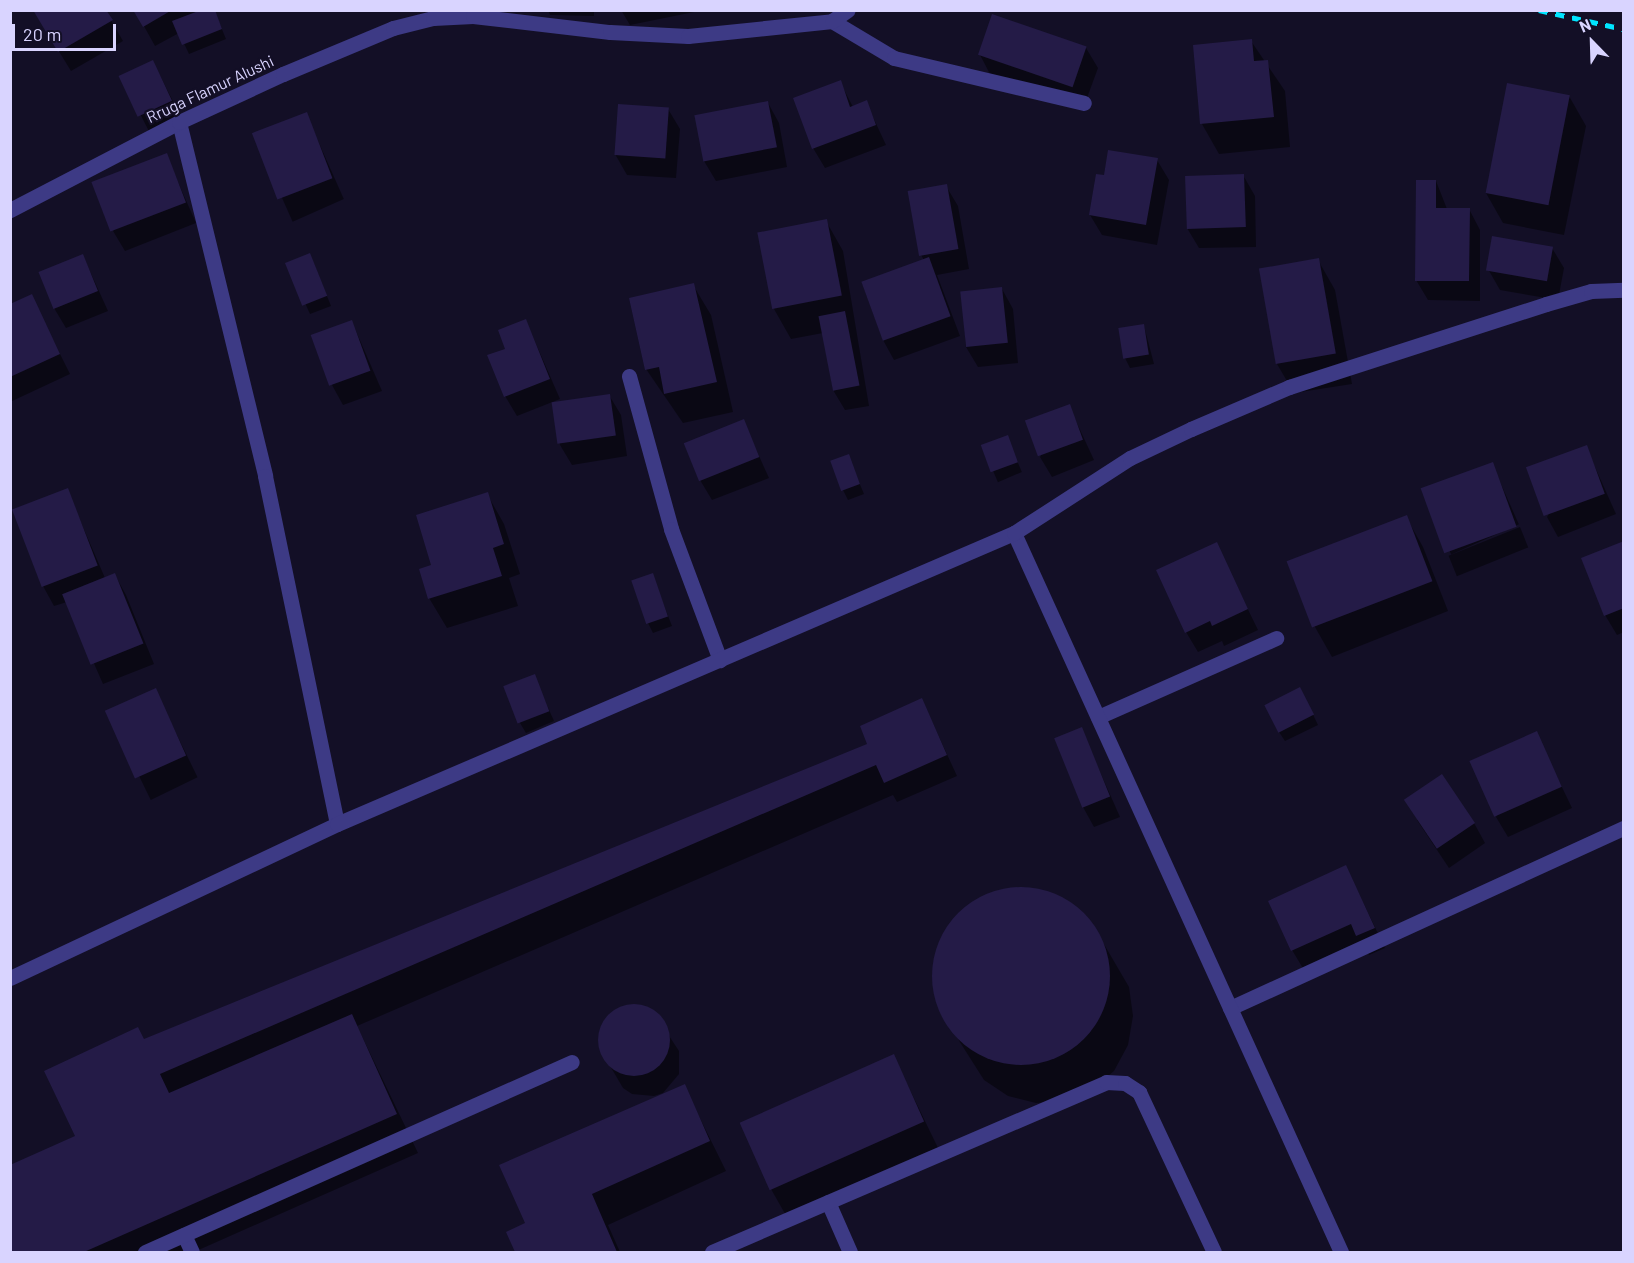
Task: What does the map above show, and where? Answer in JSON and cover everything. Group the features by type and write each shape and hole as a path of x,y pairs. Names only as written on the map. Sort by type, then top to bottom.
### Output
{"street":[{"name":"Rruga Flamur Alushi","path":"10,210 179,122 348,46 433,14 473,16 610,32 688,36 832,21 848,10"},
{"path":"832,21 894,58 1084,103"},
{"path":"179,122 265,476 336,824"},
{"path":"10,978 336,824 1014,533 1130,458 1289,387 1591,291 1623,290"},
{"path":"629,376 671,529 720,660"},
{"path":"1014,533 1341,1252"},
{"path":"1098,717 1276,638"},
{"path":"1230,1008 1623,828"},
{"path":"145,1252 572,1062"},
{"path":"712,1252 1106,1082 1125,1083 1139,1092 1214,1252"},
{"path":"828,1202 850,1252"},
{"path":"184,1235 192,1252"}],"building":[{"path":"33,10 106,10 113,20 58,52"},
{"path":"133,10 172,10 143,27"},
{"path":"201,10 215,10 222,29 182,45 172,21"},
{"path":"992,14 1087,47 1073,87 978,55"},
{"path":"1252,39 1254,61 1268,60 1274,117 1200,124 1193,45"},
{"path":"153,60 172,101 138,117 119,76"},
{"path":"841,80 850,107 867,100 876,125 812,149 793,98"},
{"path":"1507,83 1570,95 1548,205 1486,193"},
{"path":"768,101 777,147 703,161 694,115"},
{"path":"618,104 669,108 665,158 614,155"},
{"path":"307,112 332,178 277,199 252,133"},
{"path":"1108,150 1158,158 1146,225 1089,215 1096,174 1104,175"},
{"path":"167,153 186,202 110,232 91,182"},
{"path":"1244,174 1246,227 1187,229 1185,176"},
{"path":"1416,180 1436,180 1436,208 1470,208 1469,281 1415,281"},
{"path":"947,184 958,249 919,256 908,191"},
{"path":"827,219 842,296 772,309 757,233"},
{"path":"1492,236 1553,247 1547,281 1486,270"},
{"path":"310,253 327,296 302,306 285,263"},
{"path":"83,254 98,291 53,309 38,272"},
{"path":"929,257 951,316 883,341 861,282"},
{"path":"1319,258 1336,354 1276,364 1259,269"},
{"path":"694,283 717,382 664,394 659,367 645,370 629,298"},
{"path":"1002,287 1008,343 966,347 960,291"},
{"path":"32,294 60,354 10,377 10,304"},
{"path":"845,311 860,386 833,391 818,316"},
{"path":"526,319 550,379 504,397 487,355 505,349 498,330"},
{"path":"352,320 370,371 329,386 311,335"},
{"path":"1144,324 1149,355 1123,359 1118,328"},
{"path":"610,394 616,436 557,444 552,402"},
{"path":"1070,404 1083,440 1038,456 1025,420"},
{"path":"744,419 759,457 699,481 684,443"},
{"path":"1008,435 1018,462 991,472 981,445"},
{"path":"1587,445 1605,494 1544,516 1526,467"},
{"path":"849,454 860,484 841,491 830,461"},
{"path":"1493,462 1517,527 1444,553 1421,488"},
{"path":"68,488 98,565 42,587 12,510"},
{"path":"488,492 504,544 493,548 502,576 428,599 419,569 431,565 416,515"},
{"path":"1407,515 1432,581 1312,628 1287,561"},
{"path":"1624,541 1624,608 1604,616 1581,558"},
{"path":"1217,542 1248,609 1212,626 1210,621 1185,633 1156,570"},
{"path":"115,573 143,643 91,665 62,594"},
{"path":"653,573 668,616 646,624 631,580"},
{"path":"535,674 549,711 518,724 503,686"},
{"path":"1300,687 1314,715 1278,733 1264,705"},
{"path":"156,688 186,756 135,778 105,711"},
{"path":"922,698 947,755 884,783 876,765 160,1074 169,1093 352,1014 397,1114 84,1252 10,1252 10,1165 75,1136 44,1071 138,1027 144,1039 867,744 860,726"},
{"path":"1082,727 1110,797 1082,808 1054,738"},
{"path":"1537,731 1562,787 1494,817 1469,761"},
{"path":"1442,774 1475,823 1437,849 1404,800"},
{"path":"1346,865 1375,928 1356,936 1351,924 1291,951 1268,901"},
{"path":"1021,887 1055,894 1084,913 1103,942 1110,976 1103,1010 1084,1039 1055,1058 1021,1065 987,1058 958,1039 939,1010 932,976 939,942 958,913 987,894"},
{"path":"641,1004 660,1014 668,1026 670,1040 668,1054 660,1066 648,1074 627,1076 608,1066 600,1054 598,1033 608,1014 620,1006"},
{"path":"894,1054 924,1122 770,1190 740,1123"},
{"path":"685,1084 710,1141 592,1194 617,1252 515,1252 506,1232 525,1223 499,1165"}],"railway":[{"path":"1539,10 1624,29"}]}
